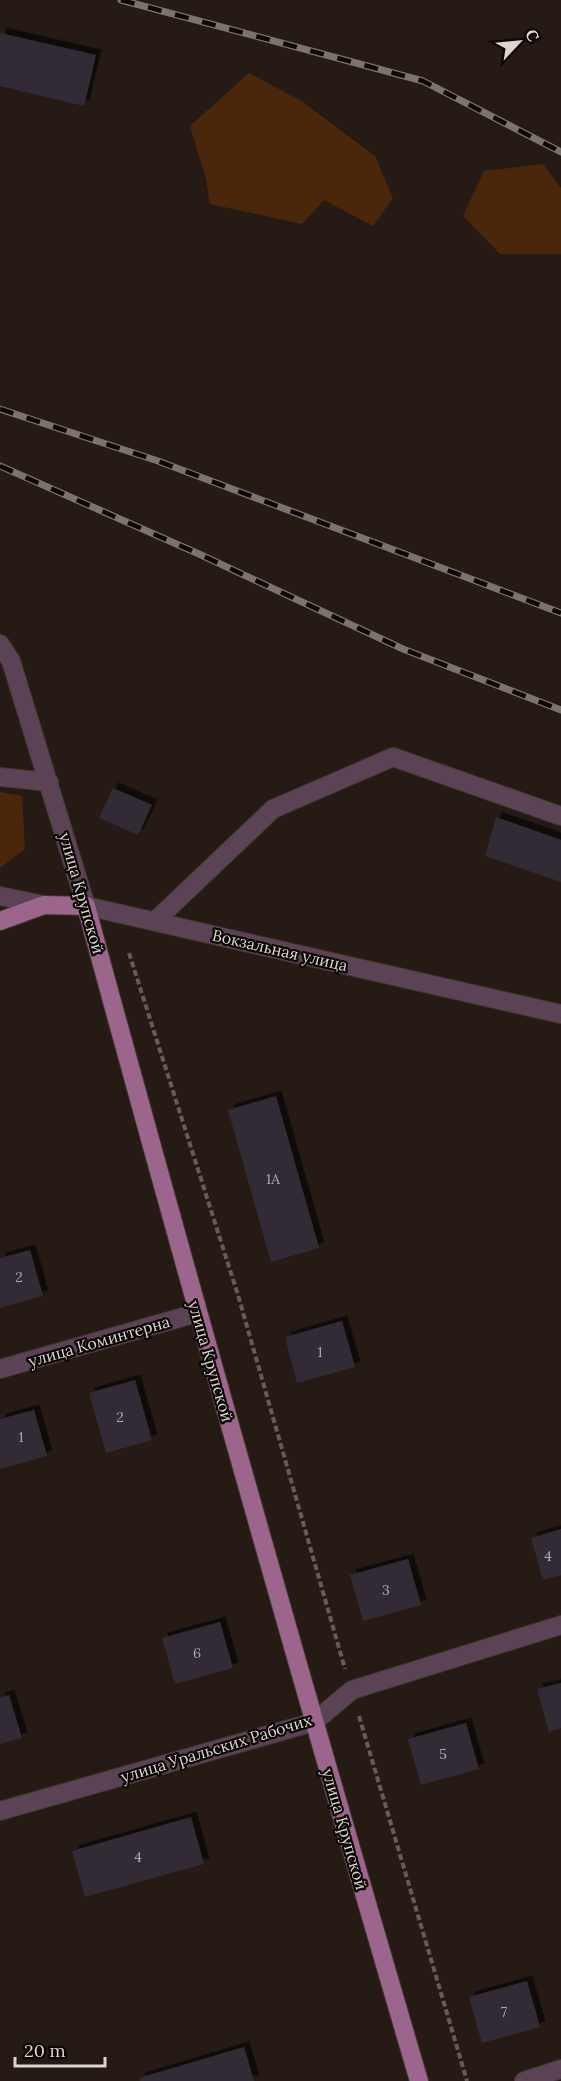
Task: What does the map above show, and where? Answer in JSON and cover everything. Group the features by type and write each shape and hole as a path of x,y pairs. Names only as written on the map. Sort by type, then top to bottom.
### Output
{"main road":[{"name":"Вокзальная улица","path":"0,921 44,905 86,906"},
{"name":"улица Крупской","path":"86,906 197,1312 419,2081"}],"street":[{"name":"улица Крупской","path":"0,644 11,661 86,906"},
{"path":"155,921 273,810 393,757 561,816"},
{"path":"0,777 49,782"},
{"path":"0,896 44,905"},
{"name":"Вокзальная улица","path":"86,906 561,1014"},
{"name":"улица Коминтерна","path":"0,1369 197,1312"},
{"name":"улица Уральских Рабочих","path":"0,1811 314,1722 352,1690 561,1625"},
{"path":"524,2081 561,2069"}],"path":[{"path":"129,953 238,1295 467,2081"}],"shaded area":[{"path":"249,73 303,102 375,156 393,198 373,226 324,200 302,224 210,204 206,179 190,126"},
{"path":"543,164 561,188 561,254 500,254 463,216 484,171"},
{"path":"0,792 22,796 25,849 0,868"}],"building":[{"path":"0,33 96,55 84,106 0,86"},
{"path":"113,788 152,805 138,835 99,818"},
{"path":"496,817 561,840 561,882 485,856"},
{"path":"276,1096 319,1248 271,1262 228,1110"},
{"path":"30,1250 43,1296 0,1308 0,1258"},
{"path":"342,1321 355,1367 297,1383 285,1337"},
{"path":"135,1380 152,1440 106,1453 89,1393"},
{"path":"34,1410 47,1456 0,1469 0,1419"},
{"path":"561,1529 561,1575 543,1580 531,1538"},
{"path":"408,1559 421,1605 363,1621 350,1575"},
{"path":"220,1622 233,1668 175,1684 162,1638"},
{"path":"561,1683 561,1728 549,1732 537,1689"},
{"path":"9,1695 22,1738 0,1744 0,1698"},
{"path":"466,1723 479,1769 421,1785 408,1739"},
{"path":"191,1817 204,1864 85,1897 72,1851"},
{"path":"527,1981 540,2027 482,2043 469,1997"},
{"path":"244,2047 254,2081 140,2081 139,2078"}],"railway":[{"path":"121,0 423,81 561,152"},
{"path":"0,409 158,461 561,613"},
{"path":"0,466 199,554 403,649 561,710"}]}
